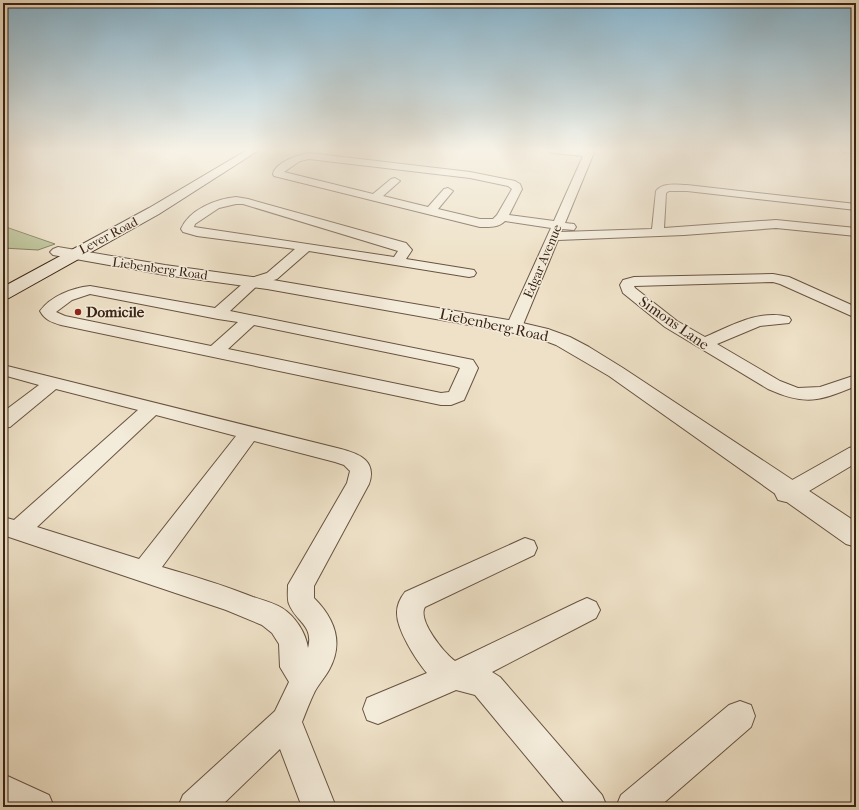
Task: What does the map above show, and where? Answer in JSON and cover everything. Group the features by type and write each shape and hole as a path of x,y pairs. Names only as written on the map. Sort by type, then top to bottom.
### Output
{"main road":[{"name":"Lever Road","path":"3,294 70,251 182,188"},
{"name":"Lever Road","path":"3,283 154,210 191,188"},
{"name":"Liebenberg Road","path":"70,251 165,270 264,281 514,327 552,337 582,350 684,418 788,493 856,545"},
{"name":"Liebenberg Road","path":"788,493 856,536"}],"street":[{"path":"332,188 480,223 499,220 555,230 623,233 708,230 776,224 856,232"},
{"path":"374,198 387,188"},
{"path":"499,220 517,188"},
{"name":"Edgar Avenue","path":"514,327 573,188"},
{"path":"658,231 661,191 667,188 687,188 856,207"},
{"path":"431,211 448,191"},
{"path":"398,262 405,250 402,246 244,201 230,200 218,204 190,222 187,226 189,231 306,247 398,262 469,273"},
{"path":"225,315 306,247"},
{"name":"Simons Lane","path":"856,312 784,280 773,278 642,281 628,283 627,285 628,290 654,312 703,344 774,386 797,394 822,393 856,380"},
{"path":"90,290 250,320 457,361 467,364 469,368 457,396 446,399 61,320 53,317 48,311 51,307 77,292 90,290"},
{"path":"216,351 250,320"},
{"path":"703,344 757,321 782,320"},
{"path":"3,370 340,456 351,460 361,468 361,476 358,484 301,585 301,602 282,624"},
{"path":"3,422 53,383"},
{"path":"11,529 152,408"},
{"path":"144,572 250,432"},
{"path":"788,493 856,453"},
{"path":"11,529 144,572 272,616 282,624 293,641 295,667 305,680"},
{"path":"525,548 416,599 411,605 411,623 438,667 455,676 481,682 489,687 590,807"},
{"path":"196,807 286,722 305,680 319,660 323,644 322,631 315,617 301,602"},
{"path":"378,709 455,676 587,610"},
{"path":"633,807 740,716"},
{"path":"286,722 319,807"},
{"path":"3,791 37,807"}],"green space":[{"path":"3,226 55,244 38,250 3,248"}],"place":[{"name":"Domicile","path":"78,312"}]}
